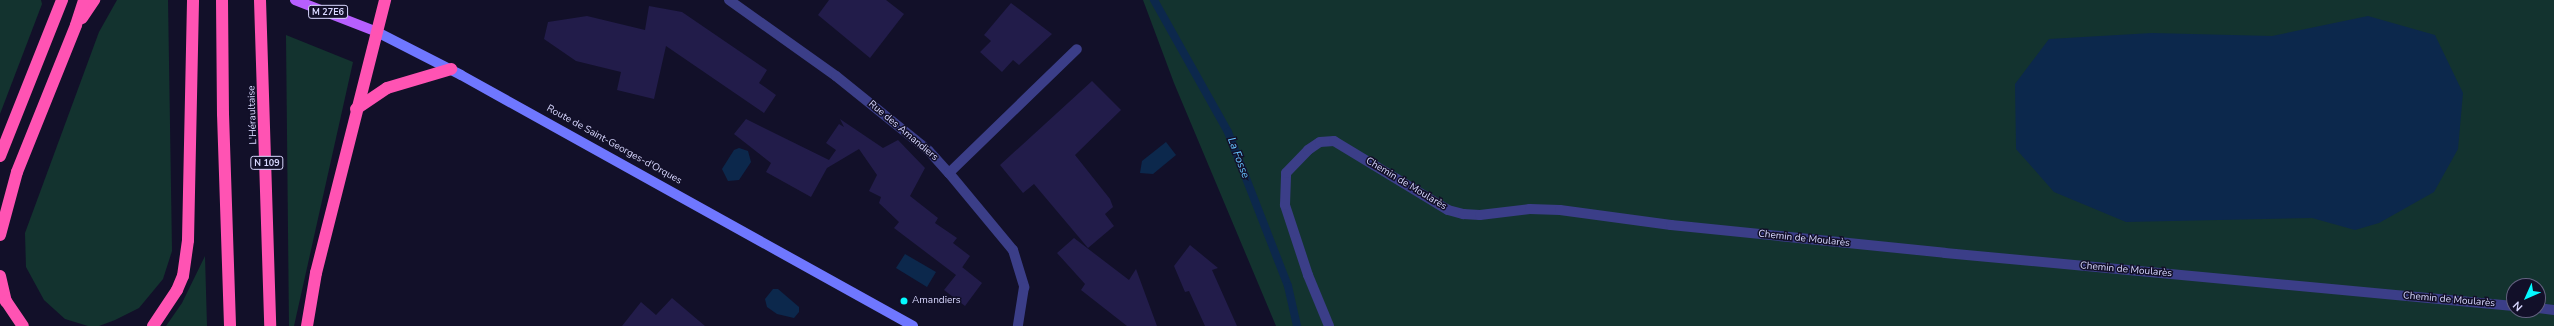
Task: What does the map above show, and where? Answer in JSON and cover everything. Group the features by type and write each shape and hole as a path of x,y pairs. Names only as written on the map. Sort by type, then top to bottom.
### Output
{"highway":[{"path":"0,156 62,0"},
{"path":"0,235 17,172 76,26 84,0"},
{"path":"76,26 94,0"},
{"path":"153,326 177,290 183,276 188,240 193,0"},
{"path":"222,0 222,114 230,326"},
{"name":"L'Héraultaise","path":"260,0 270,326"},
{"path":"307,326 316,273 356,109 385,0"},
{"path":"356,109 386,88 450,69"},
{"path":"0,276 6,301 23,326"}],"main road":[{"name":"Route de Saint-Georges-d'Orques","path":"295,0 360,24 377,32"}],"street":[{"name":"Rue des Amandiers","path":"729,0 836,76 929,151 949,173 1013,250 1024,287 1018,326"},
{"name":"Route de Saint-Georges-d'Orques","path":"377,32 450,69 914,326"},
{"path":"949,173 1077,49"},
{"name":"Chemin de Moularès","path":"1329,326 1308,275 1285,205 1286,174 1308,150 1320,142 1334,141 1448,210 1463,214 1480,216 1530,209 1560,210 1671,225 1952,254 2506,305"}],"green space":[{"path":"0,0 41,0 42,4 0,114"},
{"path":"117,0 168,0 172,251 163,279 139,308 99,326 88,326 65,319 44,300 26,267 25,233 99,32"},
{"path":"1143,0 2554,0 2554,326 1276,326 1174,83"},
{"path":"286,35 353,62 294,326 289,326"},
{"path":"205,256 207,326 166,326 182,303"}],"water":[{"path":"2368,16 2435,35 2463,93 2458,149 2434,192 2379,223 2355,230 2312,218 2126,222 2054,192 2016,149 2015,84 2049,39 2152,33 2272,36"},
{"path":"1166,142 1176,155 1153,174 1140,173 1142,161"},
{"path":"739,148 748,151 751,162 739,180 728,181 722,169 734,150"},
{"path":"905,254 936,272 927,287 896,268"},
{"path":"773,289 778,289 799,307 799,312 794,318 777,314 767,307 765,299"}],"building":[{"path":"829,0 886,0 904,14 870,58 818,15"},
{"path":"1011,3 1052,34 1019,65 1013,60 1002,72 980,52 991,41 984,35"},
{"path":"649,6 682,12 767,70 759,83 776,95 764,113 666,46 654,99 617,90 621,72 576,61 544,39 548,22 587,16 645,30"},
{"path":"1092,81 1121,110 1075,155 1110,199 1113,207 1105,214 1114,226 1088,248 1034,184 1023,193 1000,165"},
{"path":"746,119 829,160 836,150 826,143 839,124 844,127 840,119 883,148 898,140 925,168 910,196 938,218 935,223 957,238 953,243 970,256 962,267 982,283 965,306 944,290 956,275 894,228 899,222 879,203 881,197 869,191 877,175 859,149 827,168 811,197 766,172 771,163 734,134"},
{"path":"1074,238 1129,280 1136,269 1157,326 1127,326 1081,290 1085,284 1057,253"},
{"path":"1190,245 1218,268 1212,270 1237,326 1205,326 1189,291 1185,292 1174,266"},
{"path":"672,298 705,326 622,326 641,302 656,315"}],"waterway":[{"name":"La Fosse","path":"1154,0 1228,132 1288,286 1297,326"}],"place":[{"name":"Amandiers","path":"904,301"}]}
